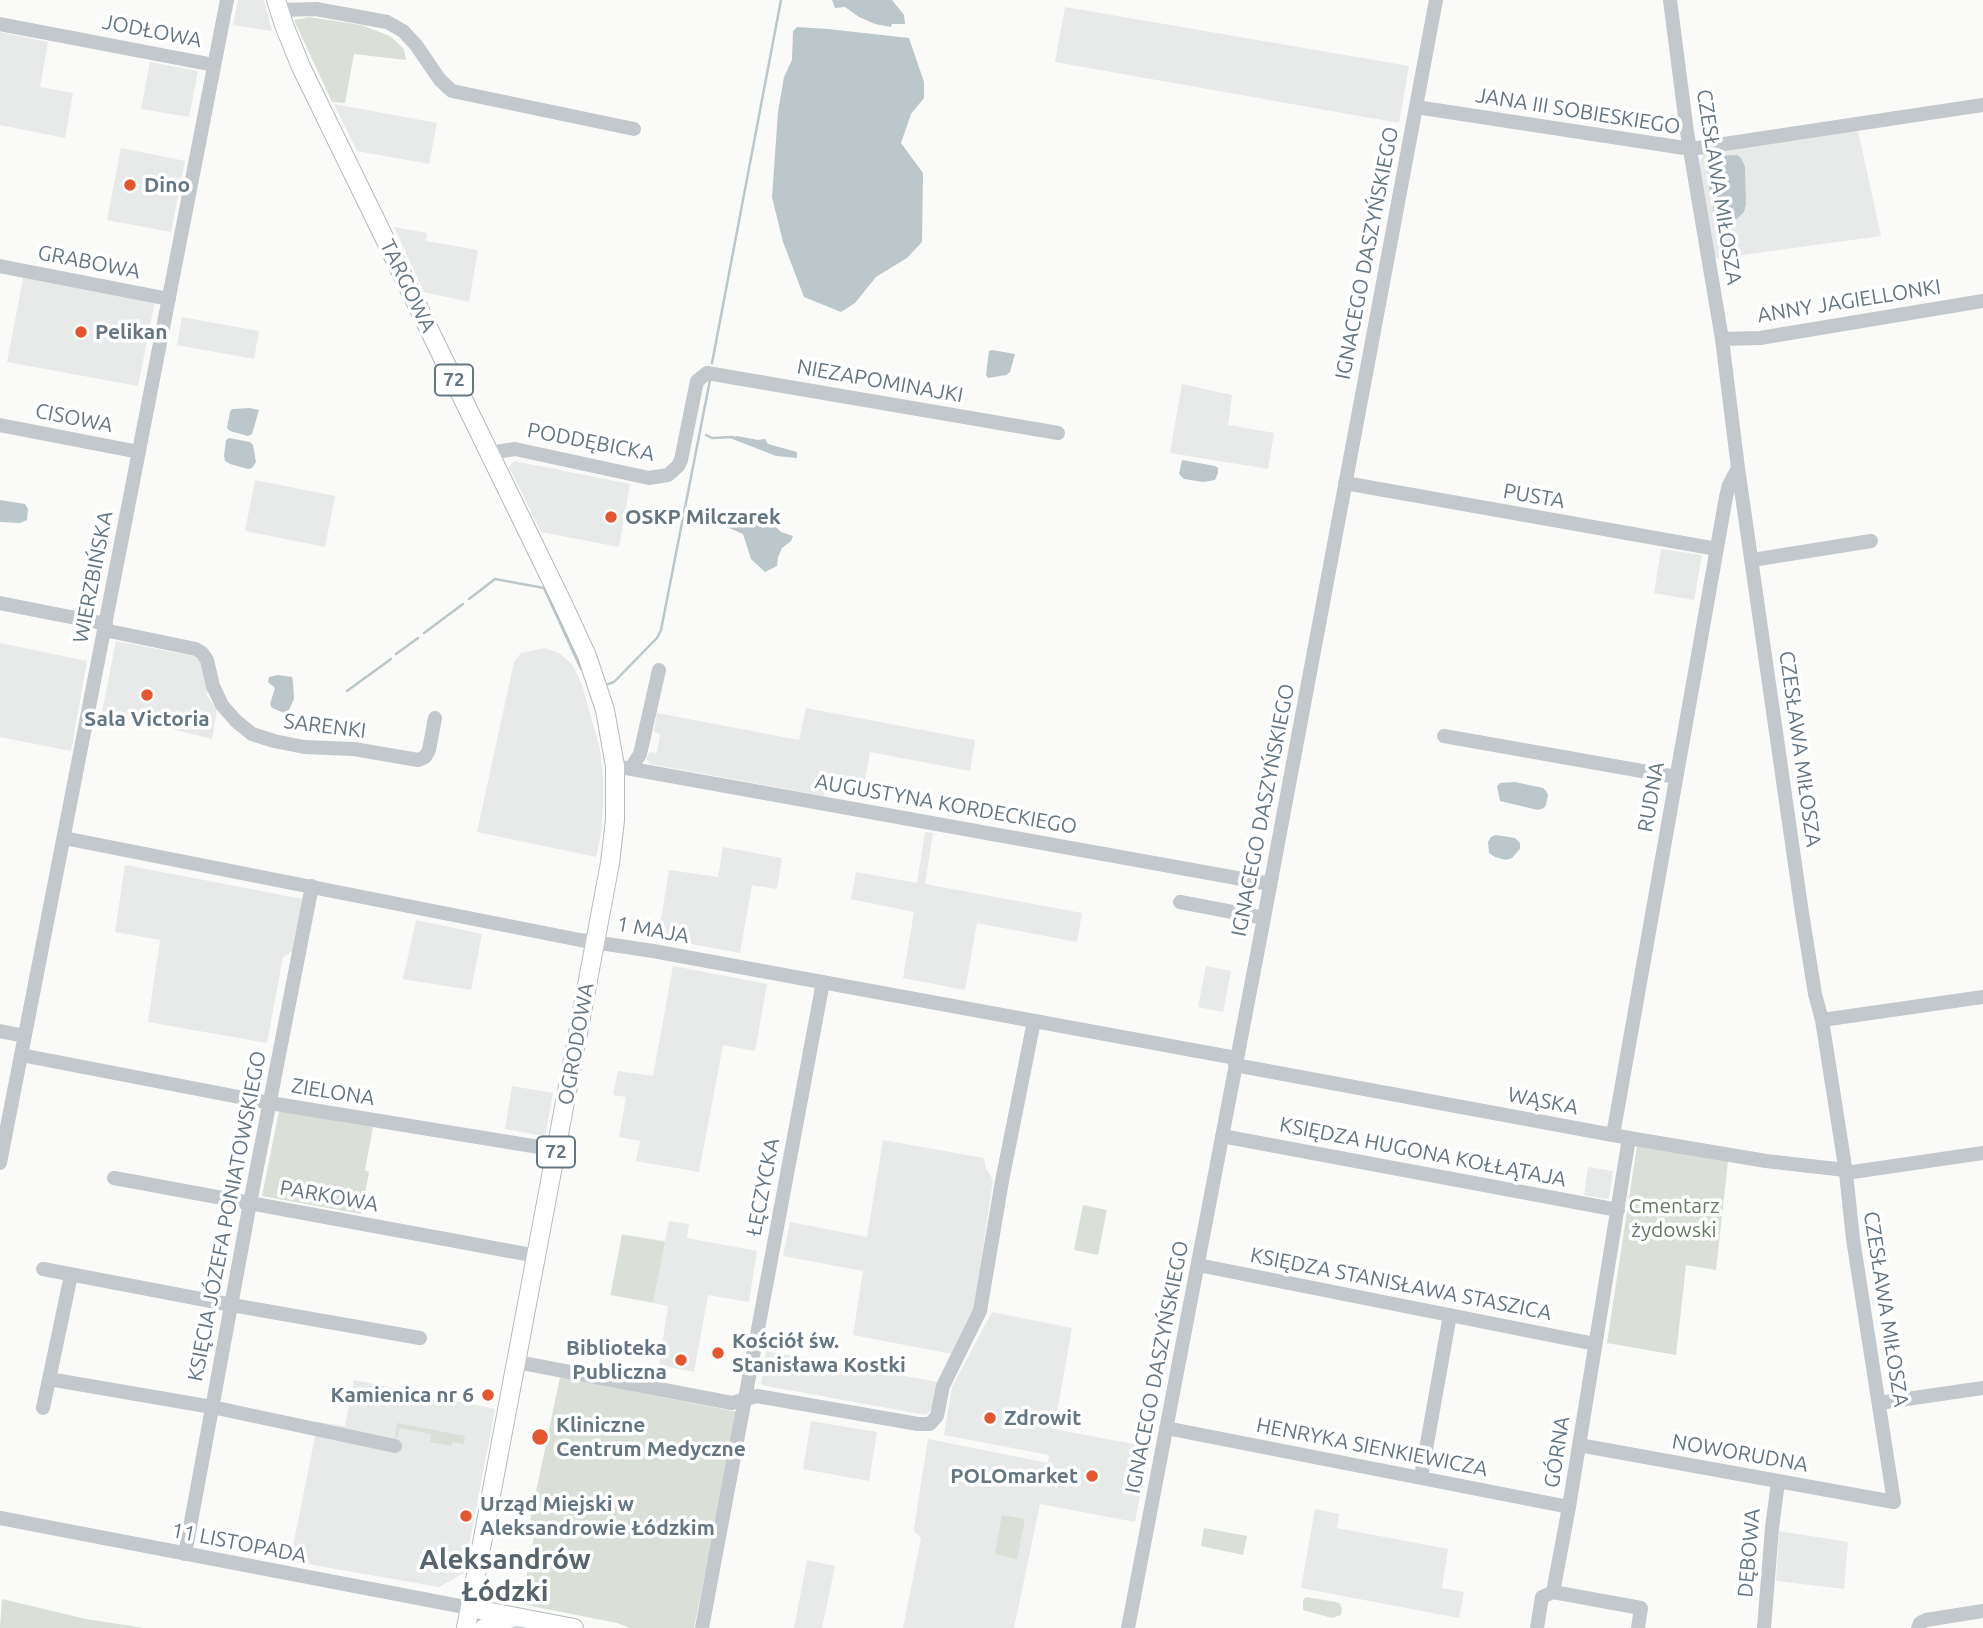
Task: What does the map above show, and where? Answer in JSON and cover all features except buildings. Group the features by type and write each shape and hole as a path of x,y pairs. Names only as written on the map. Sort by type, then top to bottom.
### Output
{"main road":[{"name":"TARGOWA","path":"278,5 301,67 587,656 623,767"},
{"name":"OGRODOWA","path":"517,1362 595,942 613,835 616,793 623,767"},
{"name":"72","path":"466,1628 517,1362"},
{"path":"470,1608 574,1628"},
{"path":"484,1628 516,1617"}],"street":[{"name":"WIERZBIŃSKA","path":"0,1163 227,0"},
{"name":"IGNACEGO DASZYŃSKIEGO","path":"1128,1628 1436,0"},
{"name":"CZESŁAWA MIŁOSZA","path":"1670,0 1722,339 1802,913 1815,994 1822,1020 1894,1503"},
{"path":"278,5 387,22 403,31 452,92 634,129"},
{"name":"JODŁOWA","path":"0,24 214,65"},
{"name":"JANA III SOBIESKIEGO","path":"1416,107 1691,149 1983,105"},
{"name":"GRABOWA","path":"0,266 169,299"},
{"name":"ANNY JAGIELLONKI","path":"1722,339 1760,338 1983,301"},
{"name":"NIEZAPOMINAJKI","path":"697,381 704,374 719,373 1058,433"},
{"name":"PODDĘBICKA","path":"489,453 515,449 649,478 668,475 681,460 697,381"},
{"name":"CISOWA","path":"0,425 139,452"},
{"name":"RUDNA","path":"1613,1136 1726,497 1738,468"},
{"name":"PUSTA","path":"1345,483 1717,549"},
{"path":"1752,560 1871,541"},
{"path":"0,603 105,627"},
{"name":"SARENKI","path":"105,627 196,649 202,653 209,665 217,695 229,713 252,734 274,741 418,760 425,757 429,750 435,718"},
{"name":"OGRODOWA","path":"623,767 640,754 659,670"},
{"path":"1444,736 1676,777"},
{"name":"AUGUSTYNA KORDECKIEGO","path":"623,767 1270,884"},
{"name":"1 MAJA","path":"64,838 595,942 619,944 1034,1021 1236,1062"},
{"name":"KSIĘCIA JÓZEFA PONIATOWSKIEGO","path":"185,1555 312,886"},
{"path":"1180,902 1264,918"},
{"name":"ŁĘCZYCKA","path":"702,1628 823,982"},
{"path":"1822,1020 1983,997"},
{"path":"517,1362 711,1400 732,1403 757,1396 913,1424 930,1424 937,1416 943,1386 980,1311 1002,1181 1034,1021"},
{"path":"0,1031 25,1036"},
{"name":"ZIELONA","path":"21,1055 270,1103 556,1150"},
{"name":"WĄSKA","path":"1236,1062 1613,1136 1845,1171 1983,1153"},
{"name":"KSIĘDZA HUGONA KOŁŁĄTAJA","path":"1222,1136 1618,1210"},
{"path":"1618,1210 1629,1138"},
{"name":"PARKOWA","path":"114,1178 537,1256"},
{"name":"GÓRNA","path":"1537,1628 1542,1597 1553,1592 1618,1210"},
{"name":"KSIĘDZA STANISŁAWA STASZICA","path":"1198,1265 1595,1344"},
{"path":"43,1269 420,1338"},
{"path":"43,1408 71,1275"},
{"path":"1421,1477 1450,1315"},
{"path":"49,1379 212,1407 395,1446"},
{"path":"1880,1403 1983,1388"},
{"name":"HENRYKA SIENKIEWICZA","path":"1166,1429 1569,1507"},
{"name":"NOWORUDNA","path":"1579,1445 1894,1503"},
{"name":"DĘBOWA","path":"1764,1628 1778,1482"},
{"name":"11 LISTOPADA","path":"0,1518 470,1608"},
{"path":"1553,1592 1641,1608 1638,1628"},
{"path":"1919,1625 1926,1620 1983,1611"}],"shaded area":[{"path":"238,0 264,0 272,31 233,25"},
{"path":"832,0 892,0 904,15 905,24 892,24 891,27 875,24 845,7 835,8"},
{"path":"1065,7 1409,66 1399,123 1055,62"},
{"path":"797,27 909,38 924,82 924,98 911,114 901,143 923,173 922,242 907,258 876,277 855,303 841,312 804,297 783,242 772,197 778,112 784,77 792,60 793,31"},
{"path":"0,32 48,42 40,87 73,93 65,138 0,125"},
{"path":"150,62 198,71 189,117 141,109"},
{"path":"334,104 437,123 429,164 357,151"},
{"path":"1858,131 1881,236 1713,259 1699,164 1704,153"},
{"path":"121,148 185,161 171,232 107,220"},
{"path":"1737,155 1745,167 1744,212 1737,219 1721,219 1714,212 1707,163 1714,156"},
{"path":"394,227 427,233 426,241 478,250 469,302 424,292"},
{"name":"Pelikan","path":"24,274 155,301 138,386 7,362"},
{"path":"182,317 259,331 254,359 177,345"},
{"path":"989,351 1015,354 1010,372 1006,375 988,378 986,375"},
{"path":"1182,384 1232,395 1228,425 1274,433 1268,469 1170,453"},
{"path":"232,409 259,410 252,434 248,436 227,428"},
{"path":"737,436 765,439 768,444 797,452 797,458 776,456 730,438"},
{"path":"229,438 253,445 256,462 252,468 225,461 226,440"},
{"path":"1182,460 1215,466 1218,473 1215,480 1203,482 1184,479 1179,474"},
{"path":"514,461 630,484 619,547 541,532 509,467"},
{"path":"255,480 335,496 325,547 245,531"},
{"path":"0,500 25,504 28,509 27,520 20,523 0,522"},
{"path":"721,521 744,525 765,521 781,532 793,536 782,548 777,566 765,572 751,559 743,534 724,526"},
{"path":"1661,549 1702,555 1694,600 1654,593"},
{"path":"116,641 194,656 202,663 209,692 206,694 217,710 212,739 102,712"},
{"path":"0,643 87,661 71,751 0,737"},
{"path":"544,648 559,653 572,664 582,685 600,749 603,805 596,857 477,832 514,662 521,653"},
{"path":"269,677 292,677 294,699 287,714 272,708 270,704 275,688 268,682"},
{"path":"806,708 975,740 970,771 870,752 865,780 828,773 824,796 650,764 647,759 649,752 657,753 660,734 654,732 657,713 799,740"},
{"path":"1515,782 1543,788 1548,795 1544,808 1538,810 1500,801 1497,786 1500,783"},
{"path":"925,832 933,833 925,884 1082,913 1077,942 977,923 965,990 903,978 914,912 851,899 856,872 917,883"},
{"path":"1496,835 1515,838 1520,843 1520,849 1512,858 1506,860 1489,853 1488,842"},
{"path":"723,847 782,858 777,889 752,885 740,953 658,938 669,870 718,877"},
{"path":"125,865 303,899 293,951 283,957 267,1043 148,1022 160,940 115,932"},
{"path":"416,920 482,934 471,990 403,979"},
{"path":"673,966 767,984 755,1051 723,1045 699,1172 636,1161 640,1141 619,1137 626,1097 613,1095 618,1071 653,1076"},
{"path":"1206,966 1231,971 1223,1012 1198,1007"},
{"path":"512,1086 553,1093 545,1136 505,1129"},
{"path":"883,1140 984,1158 993,1180 974,1310 952,1354 853,1335 863,1271 783,1256 790,1222 867,1237"},
{"path":"1588,1167 1613,1171 1609,1198 1584,1195"},
{"path":"669,1221 689,1224 687,1238 757,1251 749,1302 708,1295 694,1372 659,1365 668,1306 610,1295 622,1234 665,1241"},
{"path":"992,1312 1072,1328 1054,1429 1149,1447 1135,1522 1040,1504 1014,1628 903,1628 921,1538 914,1528 928,1439 1048,1463 1049,1455 944,1435 952,1387"},
{"path":"766,1351 938,1382 934,1408 926,1415 761,1385"},
{"path":"354,1380 495,1409 464,1573 439,1587 290,1561 318,1422 345,1426"},
{"path":"811,1421 877,1432 869,1481 803,1469"},
{"path":"1315,1509 1339,1514 1337,1528 1448,1549 1442,1588 1464,1592 1459,1618 1301,1588"},
{"path":"1779,1531 1848,1542 1844,1589 1776,1581"},
{"path":"807,1560 835,1566 822,1628 794,1628"}],"green space":[{"path":"309,17 361,25 390,36 404,49 406,60 354,54 345,103 332,102 294,20"},
{"path":"279,1111 373,1127 365,1170 369,1172 361,1214 262,1196"},
{"name":"Cmentarz żydowski","path":"1637,1146 1728,1161 1716,1270 1686,1265 1676,1355 1607,1343"},
{"path":"1083,1205 1107,1210 1098,1255 1074,1250"},
{"path":"622,1235 665,1242 653,1302 611,1295"},
{"path":"560,1377 738,1412 694,1628 630,1628 521,1604 535,1532 528,1530"},
{"path":"397,1423 465,1436 464,1444 452,1442 451,1446 430,1442 431,1434 400,1428 395,1438"},
{"path":"1002,1515 1025,1519 1017,1559 995,1554"},
{"path":"1204,1528 1247,1536 1243,1555 1201,1546"},
{"path":"1306,1597 1340,1604 1341,1615 1332,1618 1303,1610 1303,1600"},
{"path":"2,1599 86,1619 144,1628 0,1628"}],"waterway":[{"path":"712,363 781,0"},
{"path":"608,684 614,682 657,638 661,630 710,380"},
{"path":"706,435 712,438 733,437"},
{"path":"469,599 495,579 544,588 581,669"},
{"path":"424,633 463,604"},
{"path":"396,654 418,638"},
{"path":"347,691 391,659"}],"place":[{"name":"Dino","path":"130,185"},
{"name":"Pelikan","path":"81,332"},
{"name":"OSKP Milczarek","path":"611,517"},
{"name":"Sala Victoria","path":"147,695"},
{"name":"Kościół św. Stanisława Kostki","path":"718,1353"},
{"name":"Biblioteka Publiczna","path":"681,1360"},
{"name":"Kamienica nr 6","path":"488,1395"},
{"name":"Zdrowit","path":"990,1418"},
{"name":"Kliniczne Centrum Medyczne","path":"540,1437"},
{"name":"POLOmarket","path":"1092,1476"},
{"name":"Urząd Miejski w Aleksandrowie Łódzkim","path":"466,1516"}],"district":[{"name":"Aleksandrów Łódzki","path":"505,1576"}]}
